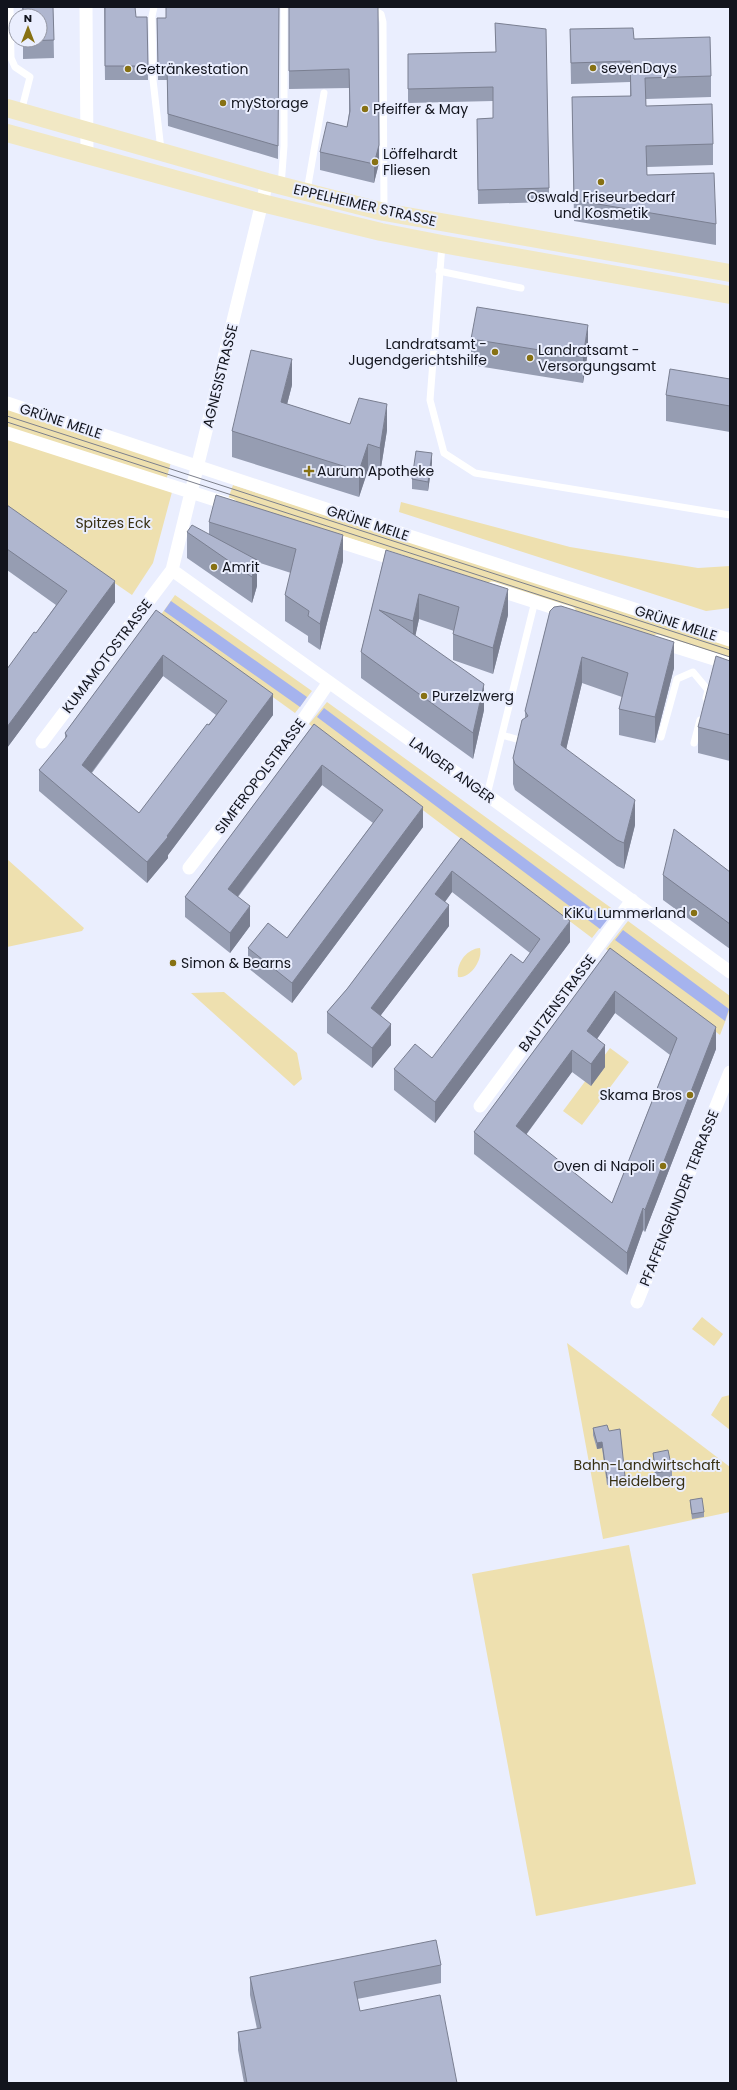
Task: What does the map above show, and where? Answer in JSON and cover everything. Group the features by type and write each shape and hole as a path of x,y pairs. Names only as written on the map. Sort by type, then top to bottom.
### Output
{"main road":[{"name":"EPPELHEIMER STRASSE","path":"14,110 306,193 384,212 730,272"},
{"name":"EPPELHEIMER STRASSE","path":"7,133 262,203 442,244 730,295"}],"street":[{"path":"86,7 87,155"},
{"name":"AGNESISTRASSE","path":"172,570 262,203 274,184"},
{"name":"GRÜNE MEILE","path":"7,403 730,640"},
{"name":"GRÜNE MEILE","path":"7,433 243,509"},
{"name":"GRÜNE MEILE","path":"316,534 413,564"},
{"name":"LANGER ANGER","path":"172,570 487,795 730,972"},
{"name":"KUMAMOTOSTRASSE","path":"42,742 172,570"},
{"path":"482,585 580,616"},
{"name":"GRÜNE MEILE","path":"647,638 730,664"},
{"name":"SIMFEROPOLSTRASSE","path":"189,868 292,735 329,682"},
{"name":"BAUTZENSTRASSE","path":"480,1106 632,900"},
{"name":"PFAFFENGRUNDER TERRASSE","path":"637,1302 730,1072"}],"lane":[{"path":"10,7 11,58 16,67 30,77 14,110"},
{"path":"154,7 152,16 153,80 162,152"},
{"path":"274,184 284,146 284,7"},
{"path":"368,7 381,14 383,22 384,212"},
{"path":"306,193 324,93"},
{"path":"442,244 430,400 444,453 475,472 730,515"},
{"path":"439,271 521,288"},
{"path":"487,795 535,601"},
{"path":"662,736 677,679 693,672 708,690 704,705"},
{"path":"694,743 702,713"},
{"path":"502,736 523,741"}],"green space":[{"path":"7,408 171,462 166,481 7,429"},
{"name":"Spitzes Eck","path":"7,438 172,492 153,563 132,595 7,509"},
{"path":"233,485 730,645 730,661 228,499"},
{"path":"401,502 570,547 698,568 730,566 730,608 706,611 399,512"},
{"path":"175,595 312,691 295,713 160,616"},
{"path":"327,702 614,910 592,938 309,724"},
{"path":"7,859 84,928 82,931 7,947"},
{"path":"628,921 730,996 730,1009 720,1035 606,949"},
{"path":"480,948 480,958 475,968 467,975 458,977 460,962 466,954"},
{"path":"224,992 297,1053 302,1079 294,1086 191,993"},
{"path":"610,1048 629,1062 582,1125 563,1111"},
{"path":"702,1317 723,1334 714,1346 692,1329"},
{"name":"Bahn-Landwirtschaft Heidelberg","path":"567,1343 730,1467 730,1512 603,1539"},
{"path":"730,1395 730,1430 711,1415 722,1397"},
{"path":"629,1545 696,1884 536,1916 472,1574"}],"water":[{"path":"171,601 307,697 300,707 164,611"},
{"path":"324,708 607,920 600,929 317,717"},
{"path":"623,930 729,1009 725,1021 615,940"}],"building":[{"path":"53,7 54,40 48,40 48,8 23,8"},
{"path":"105,7 135,7 136,17 147,17 148,66 105,66"},
{"name":"myStorage","path":"166,7 279,7 278,146 168,114 167,67 158,67 157,18 166,18"},
{"name":"Pfeiffer & May","path":"289,7 378,7 379,145 374,164 320,152 327,122 347,127 350,111 349,69 289,71"},
{"path":"495,23 546,29 549,188 478,190 477,119 493,118 493,87 408,89 408,54 496,52"},
{"path":"633,28 634,39 710,37 711,76 645,78 646,106 712,104 713,144 646,146 647,175 714,173 716,224 574,200 572,97 631,96 630,61 571,63 570,29"},
{"path":"477,307 588,325 583,357 471,339"},
{"path":"251,350 292,359 281,402 350,424 359,398 387,404 380,448 368,444 359,471 232,431"},
{"path":"670,369 730,379 730,406 666,395"},
{"path":"416,451 432,453 428,482 412,479"},
{"path":"216,495 343,535 320,624 308,616 309,611 285,595 296,549 209,522"},
{"path":"7,505 115,581 7,727 7,669 67,591 7,549"},
{"path":"192,525 257,560 252,577 187,532"},
{"path":"386,550 508,589 493,648 453,634 459,607 419,594 413,621 379,610 484,684 473,733 361,652"},
{"path":"561,606 674,642 655,717 619,709 628,673 582,657 561,745 635,800 624,843 617,840 515,764 513,758 522,720 528,716 525,711 550,611 554,607"},
{"path":"156,610 273,694 167,836 168,837 147,862 39,770 67,736 65,733","holes":["163,655 227,701 209,725 207,724 139,813 82,765"]},
{"path":"716,656 730,661 730,735 698,727"},
{"path":"314,724 423,807 292,983 248,948 268,923 287,938 383,810 322,765 228,889 250,906 230,933 185,897"},
{"path":"674,829 730,872 730,924 663,875"},
{"path":"461,838 570,921 435,1102 394,1069 415,1044 432,1058 511,954 523,963 540,939 452,871 435,894 449,905 371,1008 391,1024 372,1048 327,1012 347,989"},
{"path":"610,948 716,1027 645,1210 643,1208 627,1253 474,1132","holes":["615,991 677,1038 612,1203 516,1126 572,1050 591,1064 605,1045 587,1031"]},
{"path":"607,1425 609,1431 620,1429 625,1476 607,1478 602,1442 597,1443 593,1428"},
{"path":"668,1450 672,1470 656,1473 653,1453"},
{"path":"702,1498 704,1512 692,1514 690,1500"},
{"path":"436,1940 441,1965 354,1982 360,2011 440,1995 457,2083 247,2083 238,2032 261,2028 250,1977"}],"tram line":[{"path":"7,416 730,650"},
{"path":"7,422 730,657"}],"place":[{"name":"sevenDays","path":"593,68"},
{"name":"Getränkestation","path":"128,69"},
{"name":"myStorage","path":"223,103"},
{"name":"Pfeiffer & May","path":"365,109"},
{"name":"Löffelhardt Fliesen","path":"375,162"},
{"name":"Oswald Friseurbedarf und Kosmetik","path":"601,182"},
{"name":"Landratsamt - Jugendgerichtshilfe","path":"495,352"},
{"name":"Landratsamt - Versorgungsamt","path":"530,358"},
{"name":"Aurum Apotheke","path":"309,471"},
{"name":"Amrit","path":"214,567"},
{"name":"Purzelzwerg","path":"424,696"},
{"name":"KiKu Lummerland","path":"694,913"},
{"name":"Simon & Bearns","path":"173,963"},
{"name":"Skama Bros","path":"690,1095"},
{"name":"Oven di Napoli","path":"663,1166"}]}
